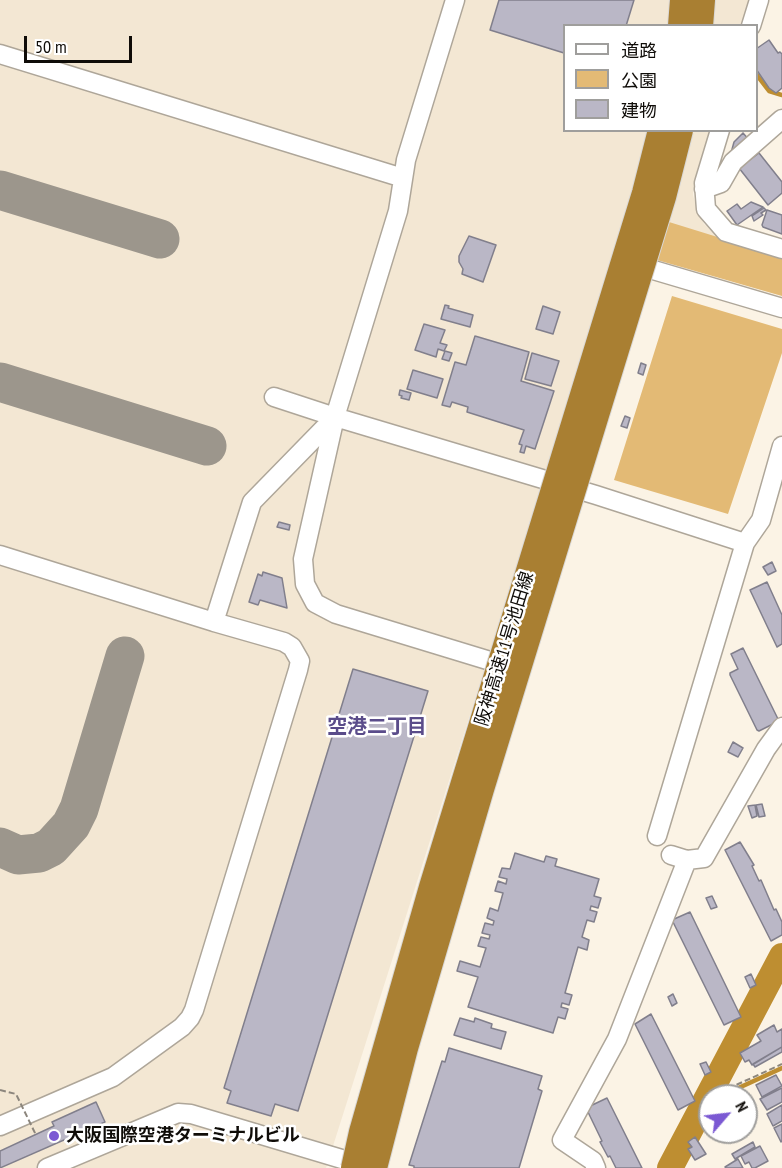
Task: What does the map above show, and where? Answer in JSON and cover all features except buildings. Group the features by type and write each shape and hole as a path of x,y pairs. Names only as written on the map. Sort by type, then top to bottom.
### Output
{"highway":[{"path":"681,24 683,0"},
{"path":"700,24 702,0"},
{"name":"阪神高速11号池田線","path":"363,1167 362,1132 432,887 645,193 660,132"},
{"name":"阪神高速11号池田線","path":"363,1167 405,1048 481,789 663,197 679,132"}],"street":[{"path":"455,0 406,160 398,211 335,417 303,559 305,584 315,603 336,614 511,667"},
{"path":"706,24 713,0"},
{"path":"752,24 759,0"},
{"path":"0,54 403,178"},
{"path":"704,189 720,183 733,162 782,119"},
{"path":"47,1168 166,1116 178,1113 190,1114 363,1167 672,132"},
{"path":"719,132 704,183 706,209 726,232 782,249"},
{"path":"633,264 782,308"},
{"path":"274,397 565,485 745,543"},
{"path":"214,622 252,502 335,417"},
{"path":"657,836 745,543 761,520 777,482 782,446"},
{"path":"0,555 284,642 292,647 300,661 190,1018 182,1027 113,1077 0,1126"},
{"path":"596,1168 593,1161 562,1140 617,1039 679,857 704,858 766,749 782,727"}],"path":[{"path":"738,1084 782,1064"},
{"path":"0,1090 16,1094 36,1135"}],"shaded area":[{"path":"0,0 752,0 744,24 563,24 563,132 710,132 694,181 693,195 704,224 721,239 657,260 618,249 326,1168 0,1168"}],"green space":[{"path":"669,222 782,257 782,296 657,260"},
{"path":"672,296 782,329 782,353 728,514 614,480"}],"waterway":[{"path":"758,77 769,91 782,95"},
{"path":"670,1168 782,956"},
{"path":"747,1084 782,1068"}],"taxiway":[{"path":"0,190 160,239"},
{"path":"0,382 207,446"},
{"path":"0,847 18,855 39,853 51,847 71,825 79,809 125,656"}],"place":[{"name":"大阪国際空港ターミナルビル","path":"54,1136"}],"district":[{"name":"空港二丁目","path":"377,727"}]}
